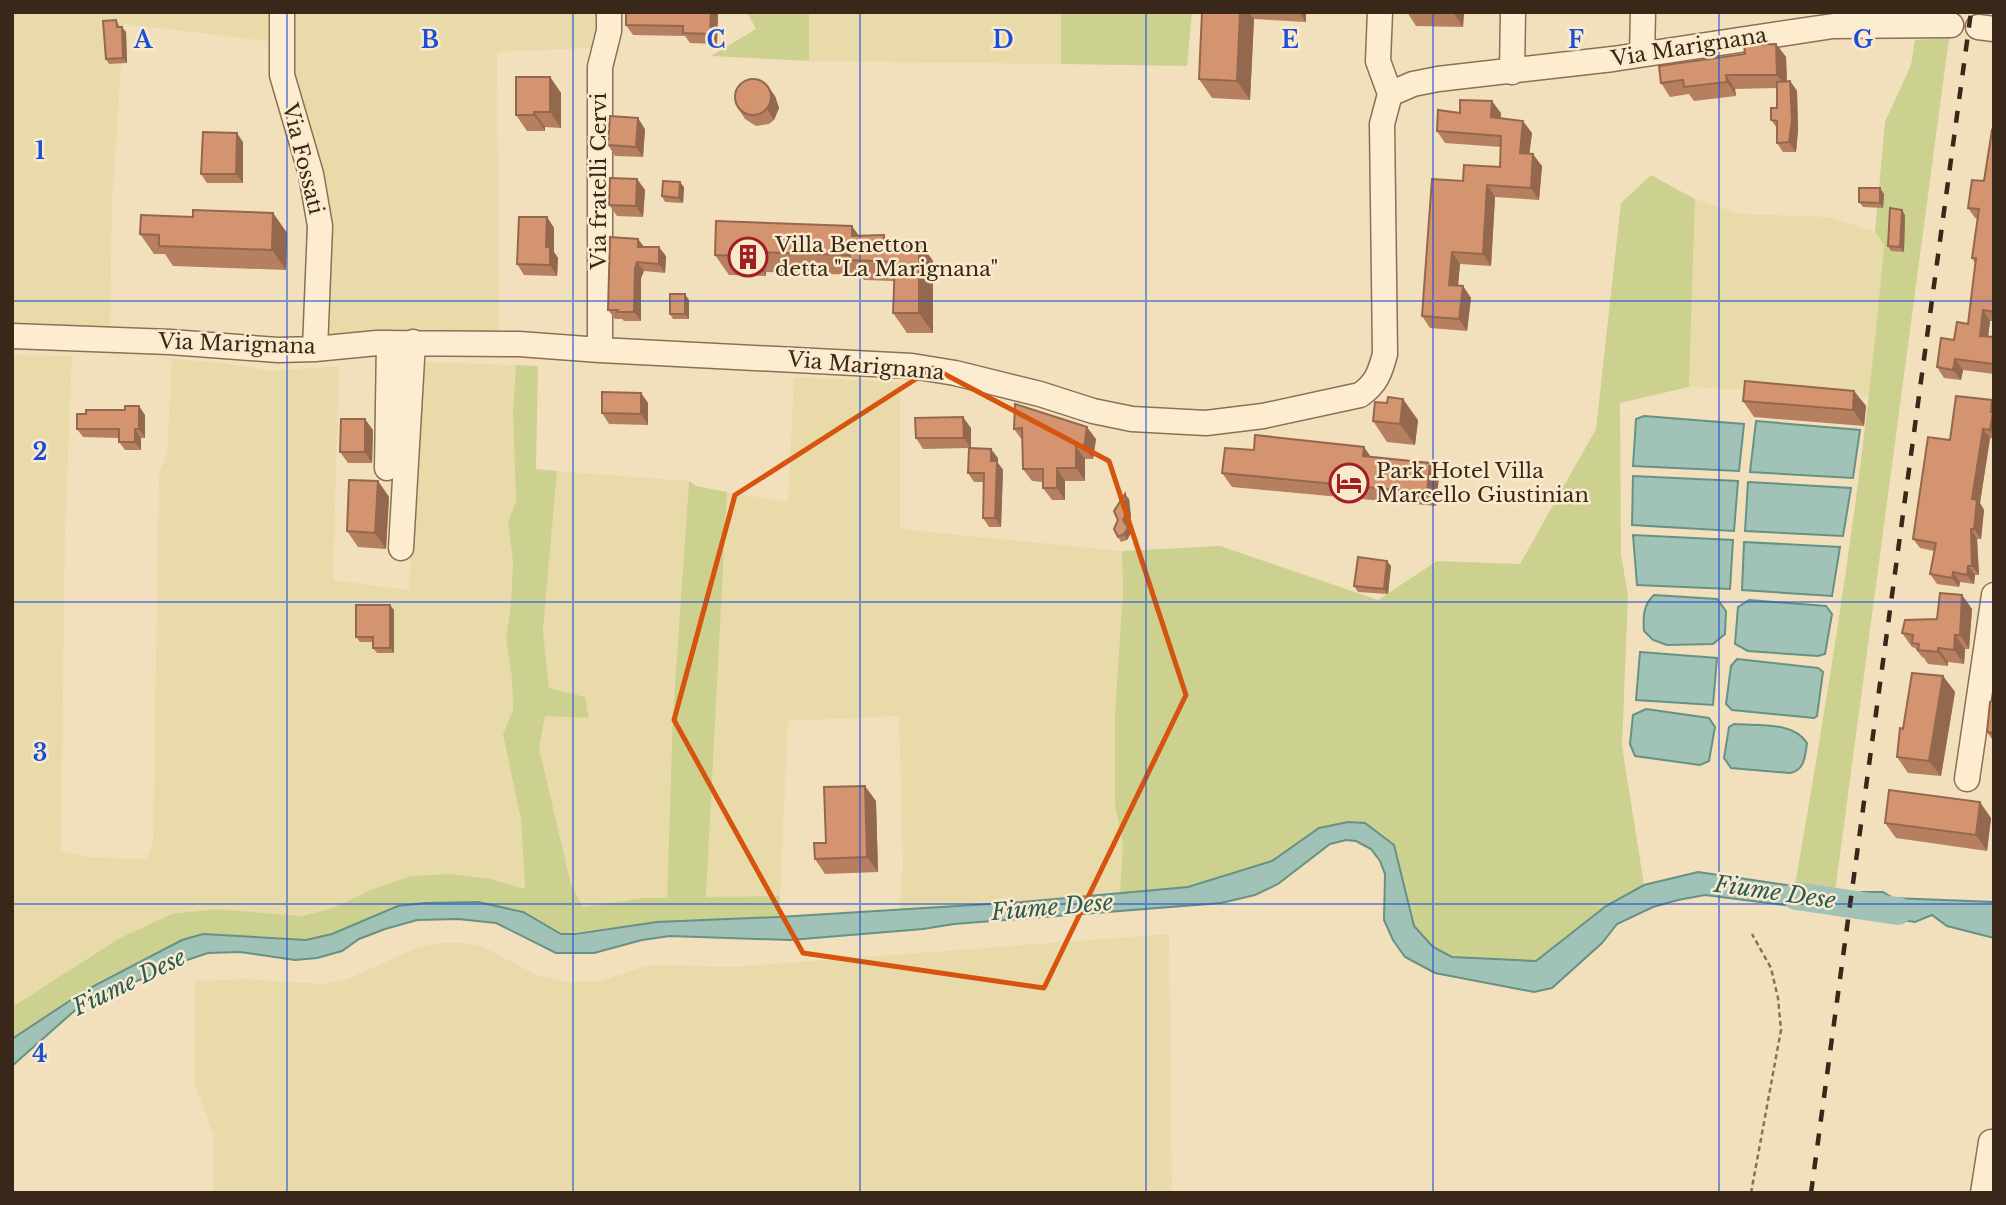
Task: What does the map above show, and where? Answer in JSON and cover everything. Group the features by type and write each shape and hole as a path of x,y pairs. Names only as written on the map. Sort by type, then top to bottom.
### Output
{"street":[{"name":"Via Fossati","path":"282,12 282,75 311,174 320,226 315,349"},
{"name":"Via fratelli Cervi","path":"600,350 600,67 609,31 609,12"},
{"path":"1380,12 1378,61 1390,94"},
{"path":"1512,72 1513,12"},
{"path":"1642,54 1643,12"},
{"name":"Via Marignana","path":"12,336 170,342 240,348 315,349 401,343 519,344 912,366 955,373 1132,419 1206,423 1263,416 1360,395 1373,386 1380,373 1385,354 1382,124 1390,94 1413,84 1438,79 1642,54 1835,19 1951,25"},
{"path":"387,468 401,343"},
{"path":"401,343 401,548"},
{"path":"1967,779 1988,668 1994,595"},
{"path":"1983,1193 1991,1142"}],"path":[{"path":"1751,1193 1781,1030 1778,998 1771,968 1752,934"}],"highlighted area":[{"path":"933,368 1109,461 1186,695 1044,988 803,953 674,720 735,495"}],"shaded area":[{"path":"12,12 598,12 594,48 497,52 499,336 311,339 316,179 275,42 124,24 112,204 110,329 12,326"},
{"path":"809,12 1061,12 1061,64 809,61"},
{"path":"1695,199 1740,214 1829,217 1875,232 1884,245 1870,397 1689,387"},
{"path":"12,355 72,356 65,532 61,851 88,857 146,859 153,841 159,475 167,453 172,359 226,363 270,371 339,366 333,580 409,590 419,362 516,365 513,411 516,501 508,522 513,562 506,638 512,678 513,710 503,734 521,820 525,889 490,879 450,874 412,876 373,889 333,908 302,916 215,909 172,914 120,938 12,1007"},
{"path":"794,377 900,382 900,529 1122,551 1123,592 1115,712 1115,804 1123,845 1120,893 899,909 903,868 899,716 788,721 780,896 706,897 727,492 788,502"},
{"path":"557,471 689,481 673,714 667,898 643,898 582,907 571,885 539,748 544,716 589,718 585,697 549,688 543,630"},
{"path":"1169,934 1172,1193 214,1193 214,1136 194,1083 195,981 248,979 323,984 348,979 416,948 441,943 464,943 485,948 539,976 568,982 600,981 649,965 733,967"}],"green space":[{"path":"747,12 809,12 809,61 711,56 756,29"},
{"path":"1061,12 1192,12 1187,66 1061,64"},
{"path":"1949,38 1835,892 1795,885 1835,646 1868,405 1884,245 1875,232 1885,122 1911,65 1915,40"},
{"path":"1651,175 1695,199 1689,387 1620,403 1621,554 1628,596 1622,746 1644,885 1606,906 1536,961 1452,957 1433,947 1414,926 1394,845 1319,828 1272,861 1188,887 1120,893 1123,845 1115,804 1115,712 1123,592 1122,551 1220,546 1378,600 1437,561 1520,564 1596,429 1621,203"},
{"path":"516,365 538,366 536,469 557,471 543,630 549,688 585,697 589,718 545,716 539,748 571,885 583,907 643,898 667,898 673,714 689,481 696,486 727,492 706,897 780,896 779,917 657,922 561,934 523,912 478,902 306,940 203,934 86,990 12,1039 12,1007 120,938 172,914 215,909 302,916 333,908 373,889 411,876 450,874 490,879 525,889 521,820 503,734 513,710 512,678 506,638 513,562 508,522 516,501 513,411"}],"water":[{"path":"1644,416 1744,424 1739,471 1633,466 1636,419"},
{"path":"1756,421 1860,430 1853,478 1750,472"},
{"path":"1633,476 1738,481 1734,531 1632,525"},
{"path":"1748,482 1851,488 1843,536 1745,531"},
{"path":"1633,535 1733,540 1730,589 1637,585"},
{"path":"1744,542 1840,547 1832,596 1742,590"},
{"path":"1654,595 1717,599 1726,611 1725,634 1713,644 1667,645 1653,640 1644,631 1644,612"},
{"path":"1749,600 1826,606 1832,614 1825,654 1818,656 1748,651 1735,644 1738,607"},
{"path":"1640,652 1717,658 1713,705 1636,700"},
{"path":"1737,659 1818,668 1823,672 1817,716 1814,718 1732,710 1726,704 1731,666"},
{"path":"1646,709 1709,718 1715,727 1709,761 1700,765 1635,756 1630,744 1633,715"},
{"path":"1734,724 1774,726 1801,736 1807,743 1801,766 1790,773 1731,768 1724,758 1729,727"},
{"path":"1348,822 1365,823 1394,845 1414,926 1433,947 1452,957 1536,961 1606,906 1644,885 1698,872 1835,892 1831,911 1705,895 1653,907 1617,924 1602,943 1552,988 1534,992 1435,973 1405,957 1384,920 1385,874 1380,861 1371,849 1356,841 1346,840 1330,844 1278,884 1255,895 1221,903 954,924 923,929 790,940 670,936 642,940 594,953 556,953 496,923 458,919 417,920 385,929 359,939 342,951 317,958 295,960 240,952 208,953 181,962 81,1005 12,1066 12,1039 86,990 182,940 203,934 306,940 332,934 398,906 425,903 478,902 523,912 561,934 575,934 657,922 1022,902 1188,887 1272,861 1319,828"},
{"path":"1861,892 1883,892 1893,898 1994,902 1994,938 1947,926 1932,915 1915,922 1859,914"}],"building":[{"path":"626,12 711,12 710,34 683,33 683,26 626,25"},
{"path":"1202,12 1240,12 1237,81 1199,79"},
{"path":"116,20 117,27 122,27 123,58 106,59 103,21"},
{"path":"1776,44 1777,75 1726,75 1727,82 1684,87 1683,80 1661,83 1659,66 1745,54 1744,45"},
{"path":"516,77 550,77 550,112 516,115"},
{"path":"753,79 766,84 771,97 766,110 753,115 740,110 735,97 740,84"},
{"path":"1790,81 1792,120 1789,142 1777,143 1777,121 1771,120 1771,108 1777,108 1777,82"},
{"path":"1460,100 1492,101 1491,117 1523,121 1520,153 1533,154 1531,188 1487,185 1483,254 1452,252 1449,285 1463,286 1459,319 1422,316 1432,179 1463,181 1464,165 1500,167 1501,136 1437,131 1438,110 1460,113"},
{"path":"610,116 638,118 636,147 608,145"},
{"path":"1992,130 1994,312 1983,310 1980,336 1994,337 1994,364 1955,359 1953,370 1937,367 1941,338 1954,340 1957,322 1968,324 1976,258 1972,258 1979,209 1968,208 1972,180 1984,181"},
{"path":"203,132 237,133 236,174 201,174"},
{"path":"610,178 637,179 636,206 609,205"},
{"path":"663,181 680,182 679,198 662,196"},
{"path":"1859,188 1880,188 1880,203 1859,202"},
{"path":"1890,208 1902,210 1900,247 1888,246"},
{"path":"193,210 273,213 272,250 159,246 159,235 140,234 141,215 193,217"},
{"path":"519,217 547,217 546,247 550,247 550,265 517,264"},
{"path":"716,221 852,226 852,236 884,235 884,241 919,241 919,313 893,313 895,262 850,260 850,255 752,252 752,256 715,255"},
{"path":"610,237 638,239 638,247 659,247 659,264 637,262 634,312 608,310"},
{"path":"670,294 685,294 685,314 670,314"},
{"path":"1745,381 1854,391 1853,410 1743,401"},
{"path":"602,392 641,393 641,414 602,413"},
{"path":"1956,396 1992,400 1993,412 1990,430 1983,429 1972,499 1977,500 1974,529 1971,529 1972,566 1968,566 1967,575 1953,572 1952,578 1930,574 1936,543 1913,539 1928,437 1950,440"},
{"path":"1388,397 1403,399 1400,424 1373,421 1375,402 1387,403"},
{"path":"1015,404 1087,427 1084,447 1076,447 1076,468 1057,468 1057,488 1043,488 1043,469 1023,469 1022,428 1014,429"},
{"path":"125,406 139,406 139,429 135,429 135,442 119,442 119,429 77,429 77,414 86,414 86,410 125,410"},
{"path":"963,417 964,438 916,438 915,418"},
{"path":"341,419 365,419 365,452 340,452"},
{"path":"1255,435 1364,447 1363,456 1430,463 1427,493 1222,473 1225,448 1254,450"},
{"path":"969,448 991,449 991,461 997,461 995,518 983,518 984,473 968,473"},
{"path":"349,480 378,481 375,533 347,531"},
{"path":"1125,494 1127,512 1123,520 1128,528 1118,537 1114,529 1118,520 1114,511"},
{"path":"1358,557 1387,561 1384,589 1354,586"},
{"path":"1940,593 1962,595 1960,635 1955,635 1954,650 1918,650 1919,644 1912,643 1913,635 1902,633 1905,620 1937,619"},
{"path":"356,605 390,605 390,648 373,648 373,637 356,637"},
{"path":"1912,673 1943,676 1929,761 1897,757 1900,728 1903,729"},
{"path":"1994,699 1994,733 1987,732 1990,702"},
{"path":"865,786 867,857 815,859 814,843 826,843 824,787"},
{"path":"1889,790 1980,802 1976,835 1885,823"}],"waterway":[{"name":"Fiume Dese","path":"1796,896 1898,911"}],"railway":[{"path":"1811,1193 1971,12"}],"place":[{"name":"Villa Benetton detta \"La Marignana\"","path":"748,257"},
{"name":"Park Hotel Villa Marcello Giustinian","path":"1349,483"}]}
